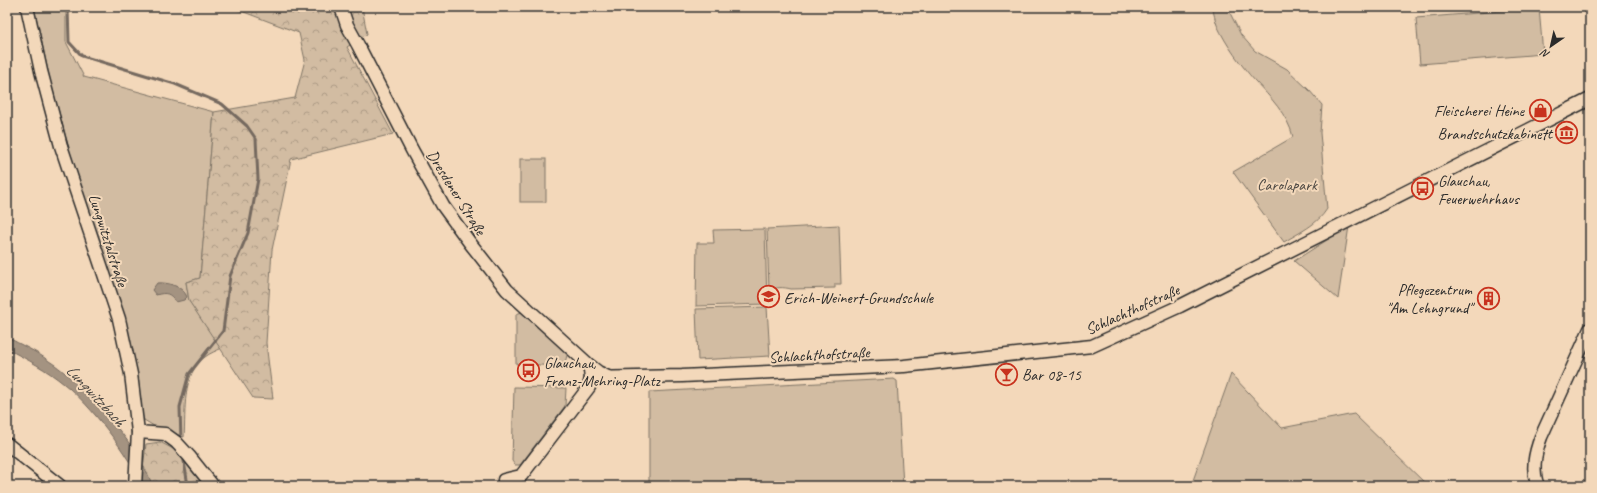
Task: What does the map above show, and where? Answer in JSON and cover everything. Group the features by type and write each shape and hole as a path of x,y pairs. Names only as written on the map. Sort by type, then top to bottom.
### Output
{"street":[{"name":"Lungwitztalstraße","path":"27,7 41,71 61,146 119,319 130,374 138,432 135,486"},
{"name":"Dresdener Straße","path":"341,7 347,25 443,206 470,243 508,290 588,364 598,372 610,378"},
{"name":"Schlachthofstraße","path":"591,378 904,366 1092,346 1187,302 1590,99"},
{"path":"1537,484 1534,467 1536,450 1540,437 1590,329"},
{"path":"504,483 522,476 589,387 591,378 588,364"},
{"path":"138,432 165,434 176,442 189,456 213,486"},
{"path":"7,444 60,486"}],"green space":[{"path":"34,7 66,7 66,42 84,77 214,112 200,278 186,282 189,301 222,348 205,357 197,364 192,373 186,394 184,437 154,426 144,420 133,352 126,322 69,149 50,80"},
{"path":"235,7 362,7 367,34 347,47 393,134 291,159 272,250 266,343 273,399 253,398 189,301 186,282 200,278 214,112 295,98 305,60 299,33 236,9"},
{"name":"Carolapark","path":"1212,7 1227,7 1241,35 1255,51 1287,69 1322,105 1320,133 1327,209 1313,224 1284,242 1233,172 1293,137 1291,129 1278,107 1239,62 1229,47 1217,25"},
{"path":"1539,8 1543,54 1420,64 1416,18"},
{"path":"520,159 546,159 546,202 520,202"},
{"path":"839,225 841,284 835,284 835,288 775,288 769,290 767,229"},
{"name":"Carolapark","path":"1349,226 1338,299 1294,261"},
{"path":"765,229 767,304 696,306 697,243 714,243 713,230"},
{"path":"767,307 770,356 698,360 696,309"},
{"path":"525,311 568,352 564,366 516,364 516,314"},
{"path":"1231,374 1282,428 1354,414 1428,486 1191,486"},
{"path":"894,379 897,381 903,486 649,486 649,392"},
{"path":"514,387 566,388 565,406 520,465 515,465 512,461"},
{"path":"160,442 175,450 204,486 141,486 146,444"}],"shaded area":[{"path":"157,283 165,283 178,287 187,297 184,300 176,302 168,294 156,295 152,290"},
{"path":"7,337 44,357 63,371 75,383 123,435 140,459 153,486 142,486 119,446 85,404 51,374 7,349"}],"waterway":[{"path":"68,7 69,42 82,56 175,84 222,104 247,126 256,139 258,179 248,233 230,276 223,331 189,374 180,407 181,442"},
{"path":"183,455 188,486"}],"place":[{"name":"Fleischerei Heine","path":"1540,110"},
{"name":"Brandschutzkabinett","path":"1567,133"},
{"name":"Glauchau, Feuerwehrhaus","path":"1423,189"},
{"name":"Erich-Weinert-Grundschule","path":"769,297"},
{"name":"Pflegezentrum \"Am Lehngrund\"","path":"1488,298"},
{"name":"Glauchau, Franz-Mehring-Platz","path":"529,371"},
{"name":"Bar 08-15","path":"1007,374"}],"water label":[{"name":"Lungwitzbach","path":"96,395"}]}
